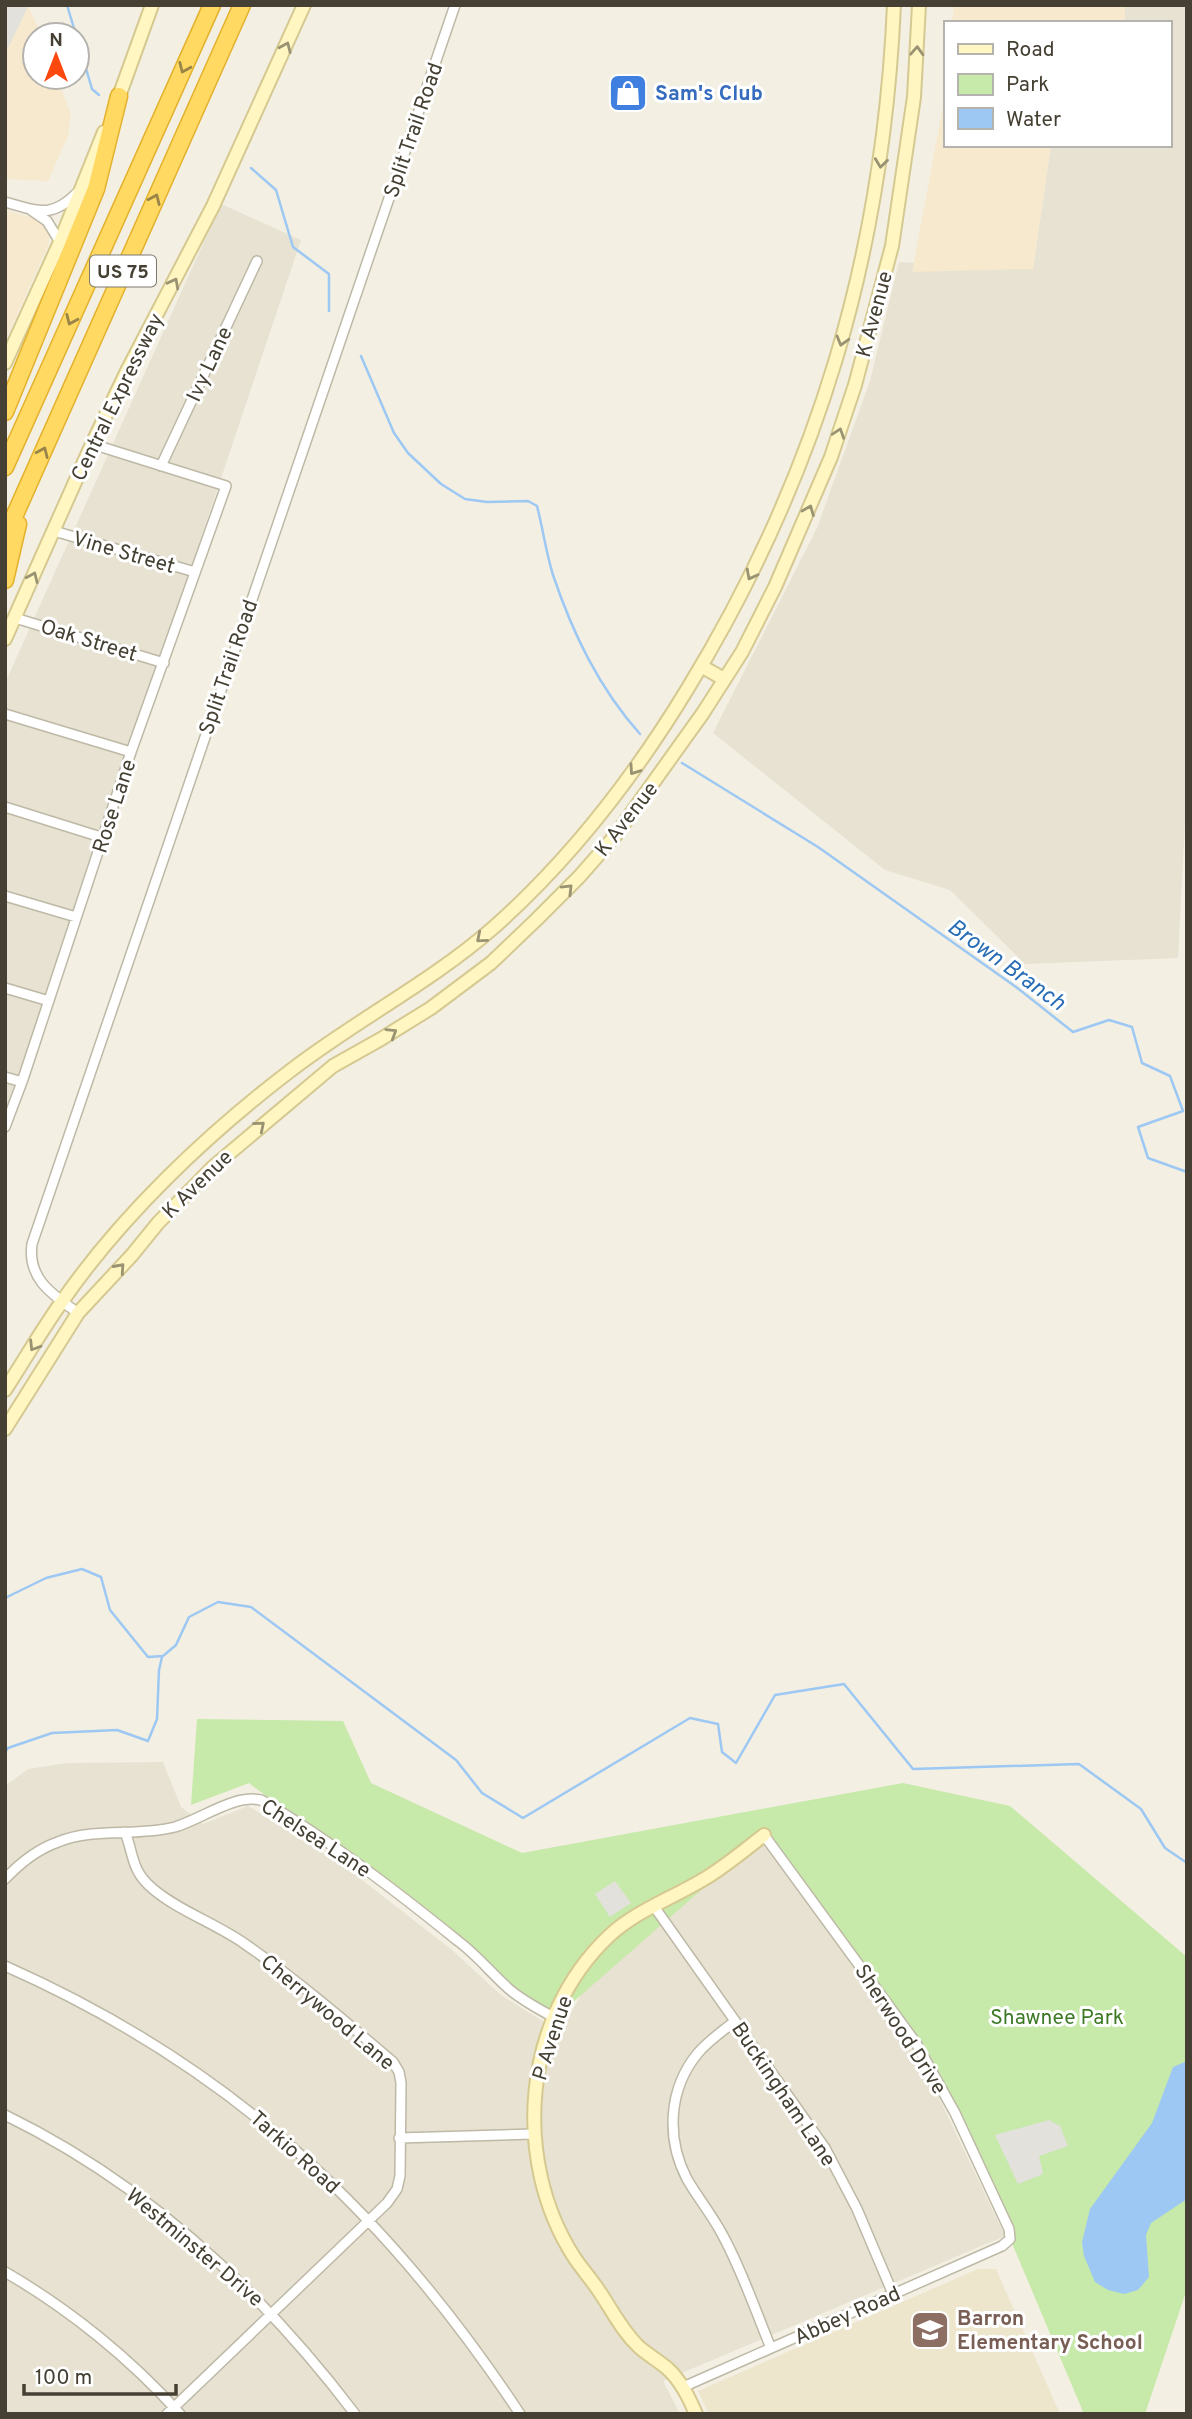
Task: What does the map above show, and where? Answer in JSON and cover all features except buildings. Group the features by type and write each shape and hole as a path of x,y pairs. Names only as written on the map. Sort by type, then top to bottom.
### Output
{"highway":[{"name":"US 75","path":"5,467 212,5"},
{"name":"Central Expressway","path":"5,537 242,5"},
{"path":"5,412 96,189 119,96"},
{"path":"5,580 24,495"}],"main road":[{"path":"5,363 60,242 119,96 152,5"},
{"name":"Central Expressway","path":"5,639 92,444 213,206 304,5"},
{"name":"K Avenue","path":"5,1390 62,1301 129,1217 182,1165 279,1079 320,1048 421,983 470,947 514,909 585,834 628,779 671,716 702,666 764,551 823,402 851,310 880,172 894,5"},
{"name":"K Avenue","path":"5,1429 78,1313 158,1223 200,1181 240,1143 333,1066 431,1008 491,963 554,903 604,849 664,770 742,652 786,562 831,457 874,318 892,246 914,97 919,5"},
{"path":"823,402 847,410"},
{"path":"764,551 786,562"},
{"path":"702,666 724,679"},
{"path":"585,834 604,849"},
{"path":"320,1048 333,1066"},
{"path":"182,1165 200,1181"},
{"name":"P Avenue","path":"696,2414 683,2387 670,2371 639,2347 625,2330 574,2256 555,2223 543,2192 535,2157 533,2102 540,2065 555,2018 567,1989 584,1963 611,1934 653,1905 709,1876 764,1835"}],"street":[{"name":"Split Trail Road","path":"78,1313 48,1290 33,1271 32,1244 455,5"},
{"path":"5,202 30,209 62,208 81,189"},
{"path":"30,209 47,221 60,242"},
{"name":"Ivy Lane","path":"161,466 257,261"},
{"path":"92,444 161,466"},
{"name":"Rose Lane","path":"5,1127 131,752 226,486 161,466"},
{"name":"Vine Street","path":"54,531 195,572"},
{"name":"Oak Street","path":"15,618 164,663"},
{"path":"5,714 131,752"},
{"path":"5,807 104,838"},
{"path":"5,896 76,918"},
{"path":"5,988 49,1001"},
{"path":"5,1077 22,1082"},
{"name":"Chelsea Lane","path":"5,1879 34,1854 73,1836 174,1827 202,1818 235,1801 246,1798 261,1800 350,1857 467,1948 510,1990 555,2018"},
{"name":"Cherrywood Lane","path":"125,1832 130,1857 138,1872 152,1888 243,1942 292,1977 393,2062 401,2083 400,2176 397,2189 387,2203 174,2412"},
{"name":"Sherwood Drive","path":"764,1835 916,2043 955,2113 1009,2229 1010,2239"},
{"name":"Buckingham Lane","path":"653,1905 825,2148 857,2209 893,2294"},
{"name":"Tarkio Road","path":"5,1966 146,2039 255,2114 313,2164 370,2220 414,2269 454,2320 520,2414"},
{"path":"735,2021 698,2052 686,2074 676,2095 673,2137 677,2158 688,2182 723,2236 771,2348"},
{"name":"Westminster Drive","path":"5,2115 81,2157 129,2189 182,2230 233,2274 272,2314 316,2362 355,2414"},
{"path":"400,2138 533,2134"},
{"name":"Abbey Road","path":"683,2387 1003,2246 1010,2239"},
{"path":"5,2272 72,2318 123,2359 174,2412"}],"shaded area":[{"path":"5,5 28,5 35,21 21,21 21,91 62,91 71,115 68,136 48,181 5,179"},
{"path":"5,5 28,7 21,21 5,54"},
{"path":"954,5 1125,5 1125,21 952,21"},
{"path":"1125,5 1187,5 1187,784 1178,958 1025,964 950,890 885,870 713,733 817,528 870,381 899,262 1033,269 1051,147 1171,147 1171,21 1125,21"},
{"path":"944,101 944,147 1051,147 1033,269 912,272"},
{"path":"221,204 301,240 5,1122 5,683"},
{"path":"5,210 40,220 50,231 48,246 5,341"},
{"path":"163,1762 181,1807 203,1824 248,1806 348,1869 452,1950 501,1995 560,2032 581,1995 624,1947 764,1842 918,2054 1005,2236 663,2381 680,2414 5,2414 5,1786 28,1769 67,1763"},
{"path":"615,1881 631,1903 610,1917 595,1894"},
{"path":"1049,2120 1060,2126 1068,2146 1039,2156 1043,2174 1018,2184 995,2135"},
{"name":"Barron Elementary School","path":"978,2269 996,2269 1060,2414 709,2414 698,2391"}],"green space":[{"name":"Shawnee Park","path":"197,1719 343,1721 371,1783 522,1853 903,1783 1010,1806 1187,1957 1187,2289 1145,2414 1084,2414 941,2075 764,1835 555,2018 249,1783 191,1805"}],"water":[{"path":"1187,2061 1187,2199 1151,2223 1146,2235 1149,2277 1138,2290 1124,2294 1108,2290 1095,2282 1084,2256 1082,2242 1090,2209 1152,2123 1173,2067"}],"waterway":[{"name":"Brown Branch","path":"67,5 72,21"},
{"name":"Brown Branch","path":"91,86 99,95"},
{"name":"Brown Branch","path":"251,168 276,190 293,247 329,274 329,311"},
{"name":"Brown Branch","path":"361,356 394,433 408,453 441,484 465,499 487,502 528,501 537,506 548,558 569,618 600,679 640,734"},
{"name":"Brown Branch","path":"682,763 818,847 1016,987 1073,1032 1109,1020 1132,1027 1142,1063 1170,1076 1183,1111 1138,1127 1148,1158 1187,1172"},
{"path":"5,1598 46,1578 82,1569 101,1577 110,1610 148,1657 163,1656 176,1645 189,1617 218,1602 251,1607 456,1760 482,1793 523,1818 690,1718 718,1724 722,1752 736,1763 775,1695 844,1684 913,1769 1079,1764 1141,1809 1165,1848 1187,1863"},
{"path":"5,1752 8,1748 52,1733 117,1730 148,1741 157,1719 162,1657"}],"place":[{"name":"Sam's Club","path":"628,93"},
{"name":"Barron Elementary School","path":"930,2330"}]}
